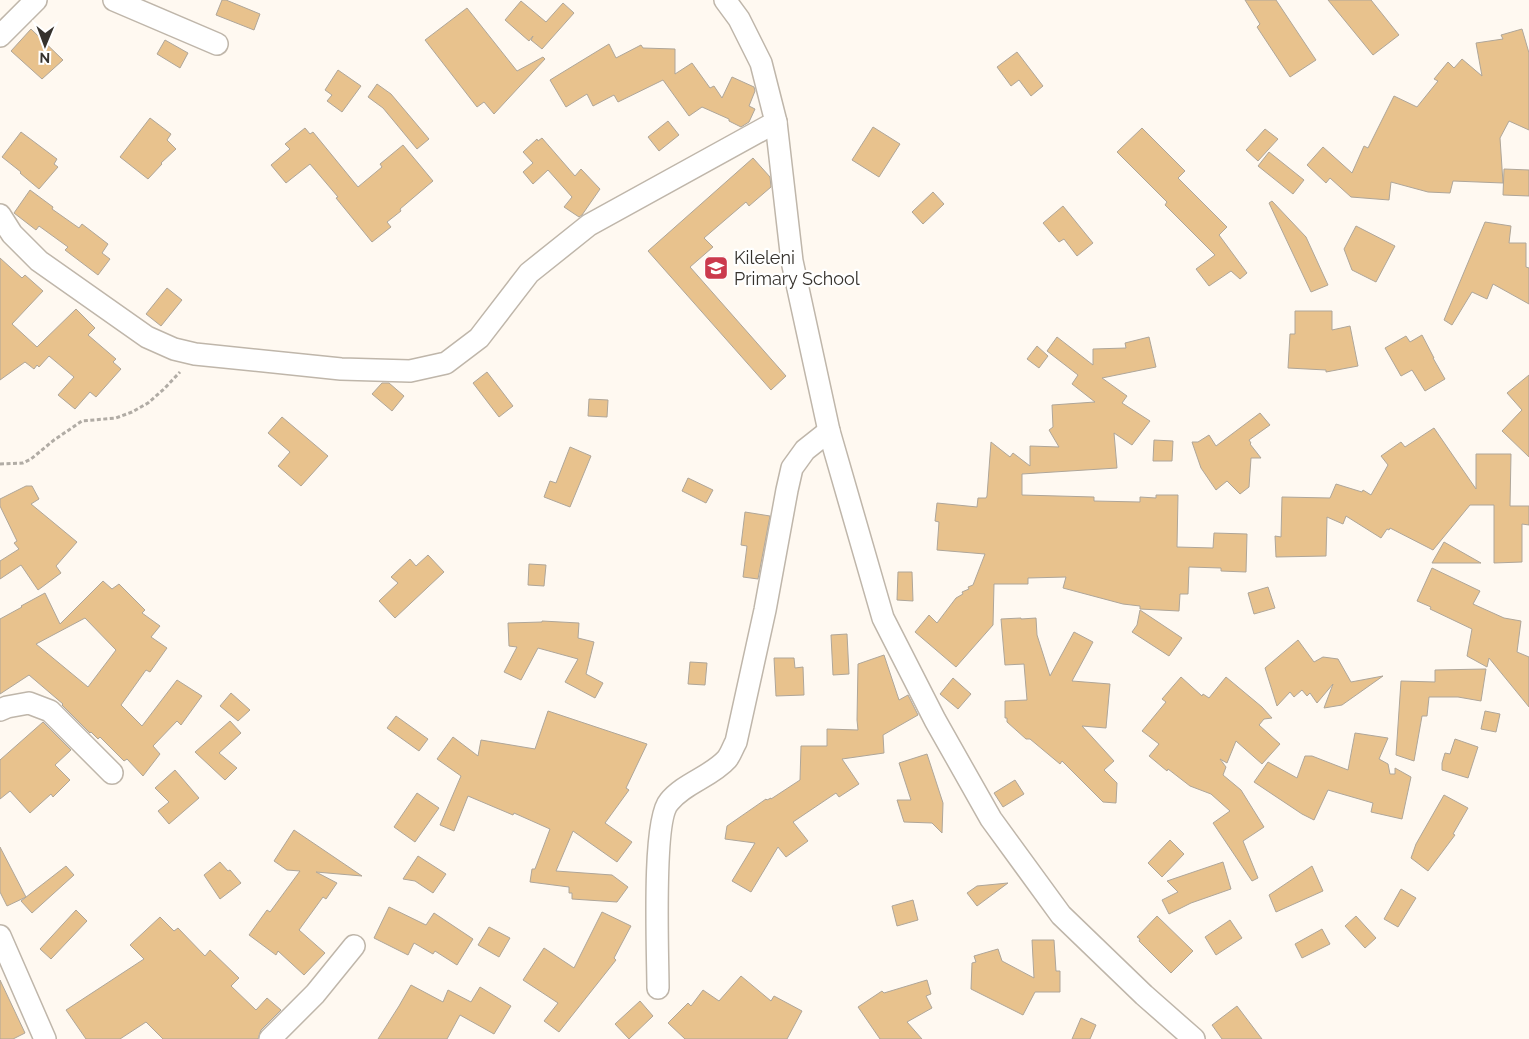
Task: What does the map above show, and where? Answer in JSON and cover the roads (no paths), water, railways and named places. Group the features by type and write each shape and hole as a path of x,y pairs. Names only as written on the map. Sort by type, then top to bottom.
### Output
{"street":[{"path":"0,36 36,0"},
{"path":"114,0 217,44"},
{"path":"724,0 739,20 761,62 776,122 792,260 829,430 883,618 935,720 991,819 1061,914 1144,995 1194,1039"},
{"path":"0,215 12,234 39,261 147,337 174,349 195,354 341,369 410,371 446,363 479,338 529,274 589,225 776,122"},
{"path":"658,988 660,828 668,803 686,787 714,770 728,758 736,742 765,610 792,468 805,450 829,430"},
{"path":"0,710 29,703 50,711 112,773"},
{"path":"0,936 44,1039"},
{"path":"270,1039 315,994 354,946"}],"place":[{"name":"Kileleni Primary School","path":"716,268"}]}
